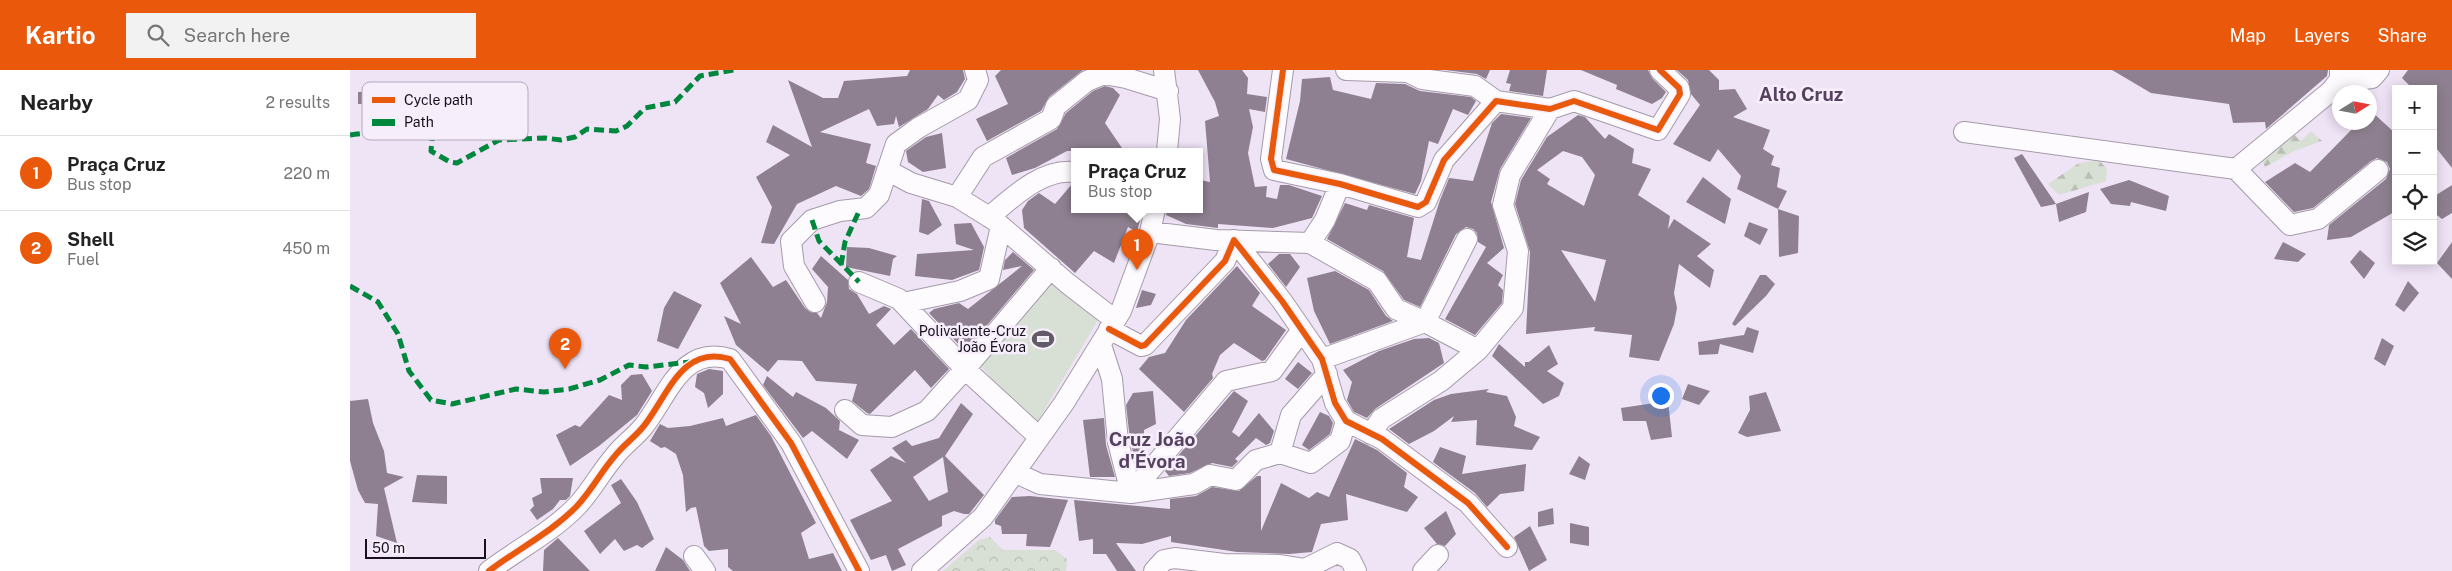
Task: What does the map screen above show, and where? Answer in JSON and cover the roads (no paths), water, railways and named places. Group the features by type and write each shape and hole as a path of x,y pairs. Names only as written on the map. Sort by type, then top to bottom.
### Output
{"street":[{"path":"816,302 794,266 791,241 812,220 840,210 866,208 879,195 896,144 918,128 968,100 978,80 975,70"},
{"path":"1164,70 1170,119 1167,148"},
{"path":"1283,70 1271,159 1274,170 1340,184 1418,207 1426,202 1444,160 1496,101"},
{"path":"1346,70 1408,72 1422,79 1475,86 1496,101 1550,109 1574,101 1658,130 1680,94 1679,88 1660,70"},
{"path":"2236,170 2342,74 2372,78 2379,70"},
{"path":"956,197 983,157 1051,119 1056,106 1087,80 1104,74 1126,78 1168,91"},
{"path":"1371,434 1381,419 1442,381 1478,350 1513,308 1518,251 1503,205 1510,175 1550,109"},
{"path":"1964,132 2236,170 2290,225 2318,219 2378,170"},
{"path":"887,170 911,183 956,197 995,222 1051,268 1108,331 1141,346 1145,345 1225,261 1234,240"},
{"path":"903,303 960,291 988,279 995,222 1027,186 1064,171 1071,172"},
{"path":"1310,243 1325,220 1340,184"},
{"path":"922,571 983,517 1064,403 1121,311 1150,232 1155,213"},
{"path":"1150,232 1216,240 1310,243 1377,281 1396,309 1478,350"},
{"path":"1234,240 1282,301 1324,366 1335,403 1346,421 1371,434 1468,502 1507,547"},
{"path":"1280,453 1291,415 1324,366 1425,322 1467,240"},
{"path":"845,410 862,425 892,427 927,411 1051,268"},
{"path":"859,282 903,303 965,369 1039,438"},
{"path":"1108,331 1118,442 1131,493"},
{"path":"1131,493 1226,381 1272,371 1301,331"},
{"path":"489,571 578,506 615,455 643,428 675,377 695,362 707,357 720,356 730,359 791,443 859,571"},
{"path":"1016,473 1040,484 1131,493 1194,484 1210,475 1236,480 1256,460 1280,453 1311,463 1340,441 1346,421"},
{"path":"1154,571 1164,560 1175,558 1223,567 1280,565 1305,569 1337,553 1350,559 1356,571"},
{"path":"1423,571 1438,555"}],"place":[{"name":"Praça Cruz","path":"1137,270"},
{"name":"Polivalente-Cruz João Évora","path":"1043,339"},
{"name":"Shell","path":"565,369"}],"district":[{"name":"Alto Cruz","path":"1801,94"},
{"name":"Cruz João d'Évora","path":"1152,450"}]}
